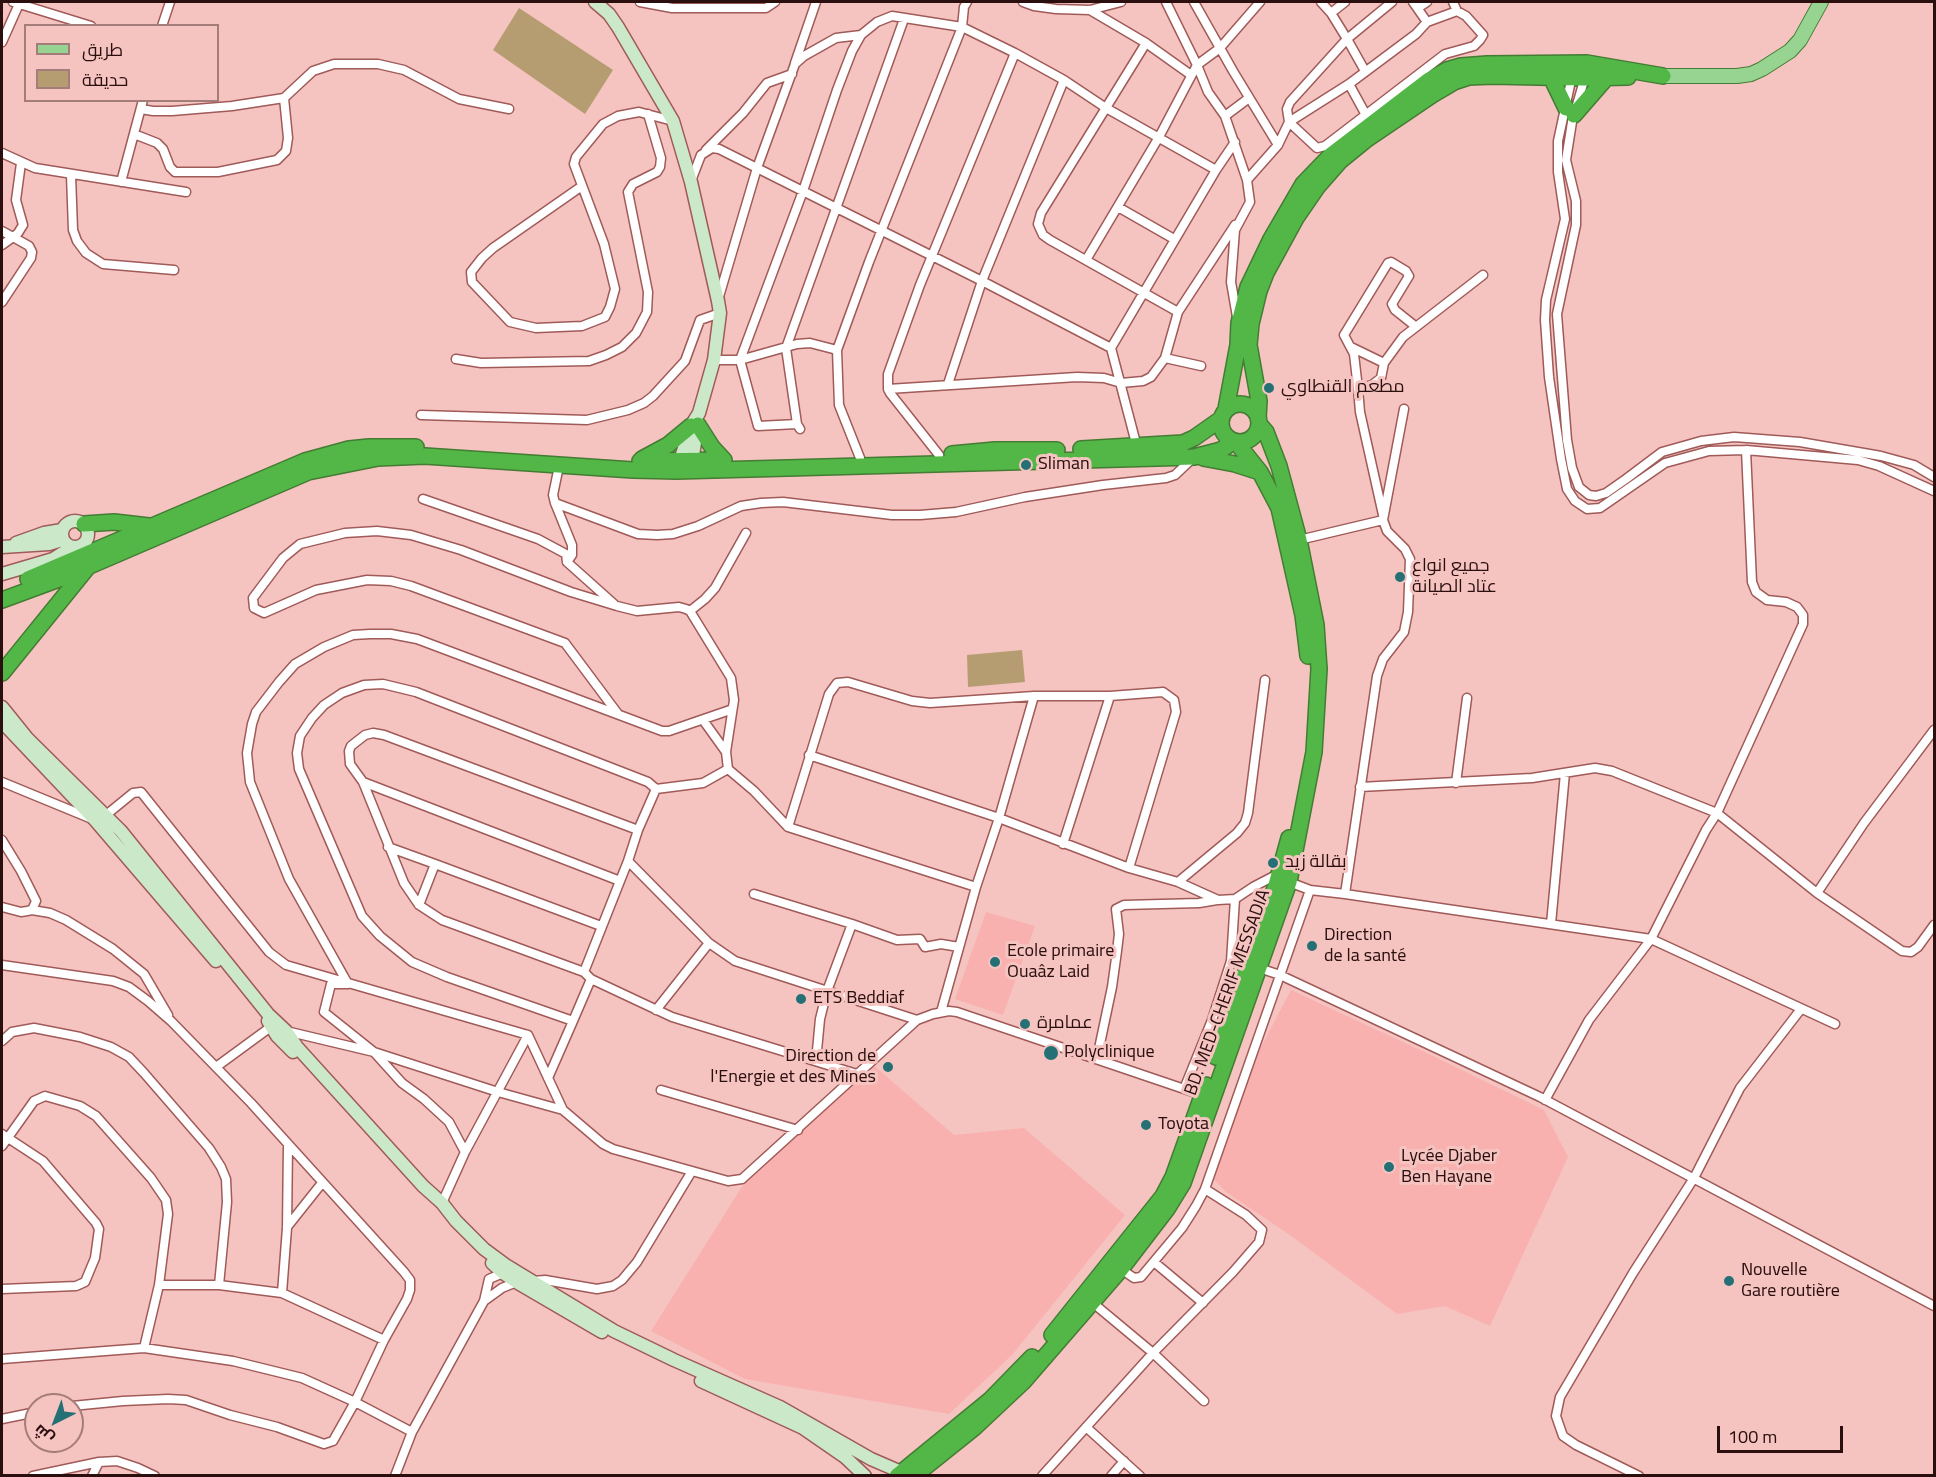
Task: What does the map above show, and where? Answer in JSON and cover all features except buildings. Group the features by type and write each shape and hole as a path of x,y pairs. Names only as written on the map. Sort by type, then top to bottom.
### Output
{"highway":[{"path":"1194,457 1221,450 1235,441 1251,438 1255,434 1259,401 1245,328 1253,274 1303,184 1331,155 1429,80 1446,70 1461,66 1487,64 1663,76"},
{"path":"1235,441 1223,433 1223,414 1245,328 1266,273 1296,218 1318,186 1340,161 1367,139 1454,82 1469,77 1551,77 1579,71 1607,77 1663,76"},
{"path":"1551,77 1570,112 1607,77"},
{"path":"2,590 289,467 349,449 394,446 639,461 685,466 724,460 939,455 995,450 1137,447 1183,442 1194,438 1237,404 1243,404 1253,410 1258,421"},
{"path":"639,461 668,446 696,421 712,447 724,460"},
{"name":"BD. MED-CHERIF MESSADIA","path":"908,1474 998,1407 1023,1382 1093,1303 1167,1209 1182,1183 1284,877 1314,752 1319,669 1316,625 1299,540 1279,466 1266,432 1258,421"},
{"name":"BD. MED-CHERIF MESSADIA","path":"1235,441 1260,472 1279,507 1301,605 1308,650 1308,724 1284,877"},
{"path":"2,600 89,566 290,479 332,466 378,458 425,456 559,466 685,466 1194,457 1226,462 1260,472"},
{"path":"84,524 114,522 153,526"},
{"path":"66,564 67,541"},
{"path":"2,673 89,566"},
{"name":"BD. MED-CHERIF MESSADIA","path":"908,1474 1016,1374 1143,1224 1163,1196 1173,1177 1202,1095 1254,966"}],"main road":[{"path":"1663,76 1737,76 1751,74 1762,69 1790,51 1800,40 1821,2"}],"street":[{"path":"163,24 170,2"},
{"path":"595,2 609,14 618,27 673,121 691,182 719,307"},
{"path":"640,2 672,8 766,8 775,2"},
{"path":"685,466 714,360 719,307 758,168 816,2"},
{"path":"860,458 839,405 837,350 869,262 962,27 964,7 967,2"},
{"path":"1023,2 1056,9 1090,10 1121,2"},
{"path":"1166,2 1208,92 1225,116 1247,180 1250,202 1235,230 1231,282 1245,328"},
{"path":"1194,2 1278,145"},
{"path":"1086,260 1159,137 1197,65 1220,48 1260,2"},
{"path":"1321,2 1331,13 1365,71"},
{"path":"1331,13 1345,2"},
{"path":"1392,2 1347,39 1290,102 1287,109 1289,122 1317,148 1325,146 1445,54 1474,46 1480,40 1483,35 1466,16 1457,11 1453,2"},
{"path":"1427,2 1415,5 1427,22"},
{"path":"2,42 16,3 84,24"},
{"path":"1090,10 1146,43 1191,75"},
{"path":"1247,180 1278,145 1289,122 1349,84 1416,34 1427,22 1457,11"},
{"path":"904,19 786,348 799,426 758,426 740,360 852,51 861,35 884,18 892,16 962,27 1064,80 1106,108 1216,170"},
{"path":"795,64 804,56 836,38 861,35"},
{"path":"1146,43 1041,213 1038,224 1043,235 1178,312"},
{"path":"939,455 888,389 888,374 932,256 1015,53"},
{"path":"121,182 142,105 153,111 172,111 232,106 284,98 313,71 334,64 378,64 404,70 459,99 509,109"},
{"path":"1579,71 1570,112 1566,160 1576,201 1576,225 1557,314 1567,440 1572,468 1579,487 1584,492 1596,496 1606,493 1662,452 1701,441 1734,437 1800,442 1881,456 1914,465 1935,477"},
{"path":"691,182 701,155 743,113 767,83 792,74"},
{"path":"948,384 982,281 1064,80"},
{"path":"1349,84 1366,115"},
{"path":"134,134 157,143 163,149 170,167 175,172 218,172 277,160 286,151 288,138 284,98"},
{"path":"1225,116 1249,98"},
{"path":"582,186 493,248 471,272 472,282 510,322 536,328 582,326 605,317 615,289 604,244 574,164 576,156 603,124 618,116 639,112 673,121"},
{"path":"1570,112 1558,141 1557,159 1565,219 1546,300 1545,320 1549,377 1561,459 1567,489 1580,507 1594,510 1606,506 1665,463 1709,451 1746,450 1858,460 1879,466 1935,491"},
{"path":"456,360 481,363 589,361 622,347 636,333 647,312 648,292 628,192 633,184 657,172 660,167 661,158 648,114"},
{"path":"1137,447 1111,348 1174,239 1235,142"},
{"path":"701,155 712,148 719,149 1111,348"},
{"path":"2,153 35,168 186,192"},
{"path":"2,244 18,233 23,225 16,200 21,163"},
{"path":"71,175 74,230 77,241 86,253 103,264 174,270"},
{"path":"888,389 1077,377 1104,378 1121,383 1143,381 1151,376 1165,358 1178,312 1250,202"},
{"path":"1118,207 1174,239"},
{"path":"2,231 29,246 32,254 2,302"},
{"path":"1345,894 1377,676 1383,659 1404,632 1408,612 1410,559 1405,549 1387,531 1383,519 1360,412 1351,347 1344,335 1388,262 1406,271 1409,276 1392,304 1395,310 1415,326"},
{"path":"1358,389 1372,385 1381,378 1384,363 1403,337 1415,326 1483,275"},
{"path":"421,415 587,420 628,410 653,396 684,361 700,320 719,307"},
{"path":"714,360 740,360 797,344 810,343 837,350"},
{"path":"1351,347 1384,363"},
{"path":"1165,358 1201,366"},
{"path":"1383,519 1388,503 1404,409"},
{"path":"1545,1100 1589,1020 1651,939 1706,830 1717,813 1803,624 1803,615 1797,607 1786,602 1767,600 1756,592 1752,582 1746,450"},
{"path":"555,503 638,534 674,534 698,526 741,506 761,503 783,502 892,514 920,515 956,512 1069,490 1175,476 1194,457"},
{"path":"559,466 553,495 573,549 567,561"},
{"path":"423,499 538,539 566,554 567,561 617,606"},
{"path":"1299,540 1383,519"},
{"path":"4,547 44,533 67,541 83,545 88,537 84,524 67,522 67,541"},
{"path":"618,714 565,643 411,586 391,581 367,580 316,590 264,613 256,611 252,603 256,594 283,558 300,543 345,533 377,531 411,535 461,549 572,592 617,606 638,611 679,607 690,611 731,678 734,689 726,752 728,769 754,791 788,827 976,887"},
{"path":"690,611 715,588 746,533"},
{"path":"4,547 67,541"},
{"path":"2,574 40,563 67,541"},
{"path":"20,546 28,557 27,567"},
{"path":"348,984 289,879 250,783 247,753 256,712 296,664 324,647 353,635 391,634 417,639 662,731 669,731 730,710"},
{"path":"1178,882 1237,833 1245,823 1265,680"},
{"path":"788,827 829,694 837,683 848,682 912,701 930,703 1034,696 1110,696 1163,692 1170,695 1176,706 1176,712 1129,868"},
{"path":"573,1021 447,977 412,962 370,926 356,904 299,769 297,753 300,736 324,705 342,693 364,685 383,684 416,692 648,782 657,789 703,783 728,769"},
{"path":"941,1012 1034,696"},
{"path":"1064,844 1110,696"},
{"path":"1456,783 1467,698"},
{"path":"2,707 27,738 180,903 297,1047 423,1186 505,1269"},
{"path":"703,720 726,752"},
{"path":"2,722 100,818 278,1036 438,1212 505,1269 587,1318 615,1340 803,1428 845,1457 864,1476"},
{"path":"1817,893 1864,823 1935,730"},
{"path":"638,830 384,735 373,733 359,739 349,751 350,764 363,782 404,883 419,905 442,920 587,975 672,1017 857,1074"},
{"path":"809,755 999,818 1129,868 1178,882 1218,900"},
{"path":"1360,787 1532,778 1595,768 1612,771 1717,813 1817,893 1902,951 1911,952 1918,947 1935,926"},
{"path":"1551,924 1565,773"},
{"path":"2,782 100,818"},
{"path":"363,782 620,881"},
{"path":"548,1078 573,1021 601,926 628,861 638,830 657,789"},
{"path":"100,818 133,793 141,792 275,958 286,965 348,984 528,1035 563,1110 603,1144 613,1149 728,1180 742,1179 917,1020 941,1012 957,1012 1202,1095"},
{"path":"2,840 34,896 36,901 32,910"},
{"path":"388,847 601,926"},
{"path":"628,861 709,943 735,961 917,1020"},
{"path":"419,905 435,864"},
{"path":"1097,1059 1118,951 1119,934 1116,909 1124,905 1199,903 1235,899 1253,887 1284,877 1310,890 1651,939 1835,1024"},
{"path":"1121,1269 1134,1278 1139,1278 1182,1228 1204,1189 1310,890"},
{"path":"754,894 897,940 920,939 925,946 941,944 959,948"},
{"path":"1184,1089 1212,1020 1232,961 1235,899"},
{"path":"2,907 21,912 32,910 50,913 79,926 132,964 151,983 171,1021"},
{"path":"816,1061 820,1019 827,992 852,924"},
{"path":"656,1010 709,943"},
{"path":"1232,961 1280,975 1545,1100 1935,1306"},
{"path":"2,965 113,981 129,987 171,1021 251,1103 410,1280 407,1299 333,1441 324,1444 277,1427 230,1415 186,1400 123,1401 84,1405"},
{"path":"348,984 331,984 324,1012 374,1052 402,1083 449,1122 465,1152"},
{"path":"1639,1476 1576,1445 1563,1436 1556,1416 1560,1397 1694,1178 1740,1088 1801,1009"},
{"path":"216,1067 272,1026"},
{"path":"2,1041 12,1032 34,1028 81,1037 111,1047 129,1057 144,1073 208,1148 226,1179 227,1202 219,1285"},
{"path":"286,1031 374,1052 498,1092 563,1110"},
{"path":"442,1203 465,1152 528,1035"},
{"path":"661,1090 798,1130"},
{"path":"2,1289 76,1286 85,1282 95,1258 99,1229 96,1223 43,1161 35,1154 3,1139 34,1101 45,1096 80,1106 96,1116 151,1178 168,1205 159,1285 144,1348"},
{"path":"282,1293 287,1228 288,1145"},
{"path":"484,1301 502,1288 525,1280 545,1280 597,1289 613,1286 622,1280 638,1262 692,1170"},
{"path":"287,1228 322,1183"},
{"path":"1042,1476 1152,1353 1203,1303 1259,1242 1262,1230 1246,1215 1204,1189"},
{"path":"1154,1262 1203,1303"},
{"path":"395,1476 412,1432 484,1301 489,1279 505,1269"},
{"path":"159,1285 219,1285 282,1293 384,1340"},
{"path":"1093,1303 1204,1401"},
{"path":"587,1318 780,1407 871,1459 908,1474"},
{"path":"2,1359 144,1348 233,1361 302,1378 355,1402 412,1432"},
{"path":"2,1419 24,1414"},
{"path":"1086,1427 1140,1476"},
{"path":"33,1476 99,1462 117,1461 138,1467 155,1476"},
{"path":"1111,1476 1124,1461"},
{"path":"92,1476 99,1462"}],"shaded area":[{"name":"Ecole primaire Ouaâz Laid","path":"986,912 1035,926 1003,1015 955,999"},
{"name":"Lycée Djaber Ben Hayane","path":"1291,990 1544,1110 1568,1157 1490,1326 1445,1306 1397,1314 1287,1233 1226,1192 1211,1176 1238,1091"},
{"path":"872,1064 954,1135 1024,1128 1125,1215 1012,1355 949,1414 745,1379 651,1331 745,1182"}],"green space":[{"path":"519,8 613,70 585,114 493,50"},
{"path":"1022,650 1025,682 968,687 967,655"}],"place":[{"name":"مطعم القنطاوي","path":"1269,388"},
{"name":"Sliman","path":"1026,465"},
{"name":"جميع انواع عتاد الصيانة","path":"1400,577"},
{"name":"بقالة زيد","path":"1273,863"},
{"name":"Direction de la santé","path":"1312,946"},
{"name":"Ecole primaire Ouaâz Laid","path":"995,962"},
{"name":"ETS Beddiaf","path":"801,999"},
{"name":"عمامرة","path":"1025,1024"},
{"name":"Polyclinique","path":"1051,1053"},
{"name":"Direction de l'Energie et des Mines","path":"888,1067"},
{"name":"Toyota","path":"1146,1125"},
{"name":"Lycée Djaber Ben Hayane","path":"1389,1167"},
{"name":"Nouvelle Gare routière","path":"1729,1281"}]}
